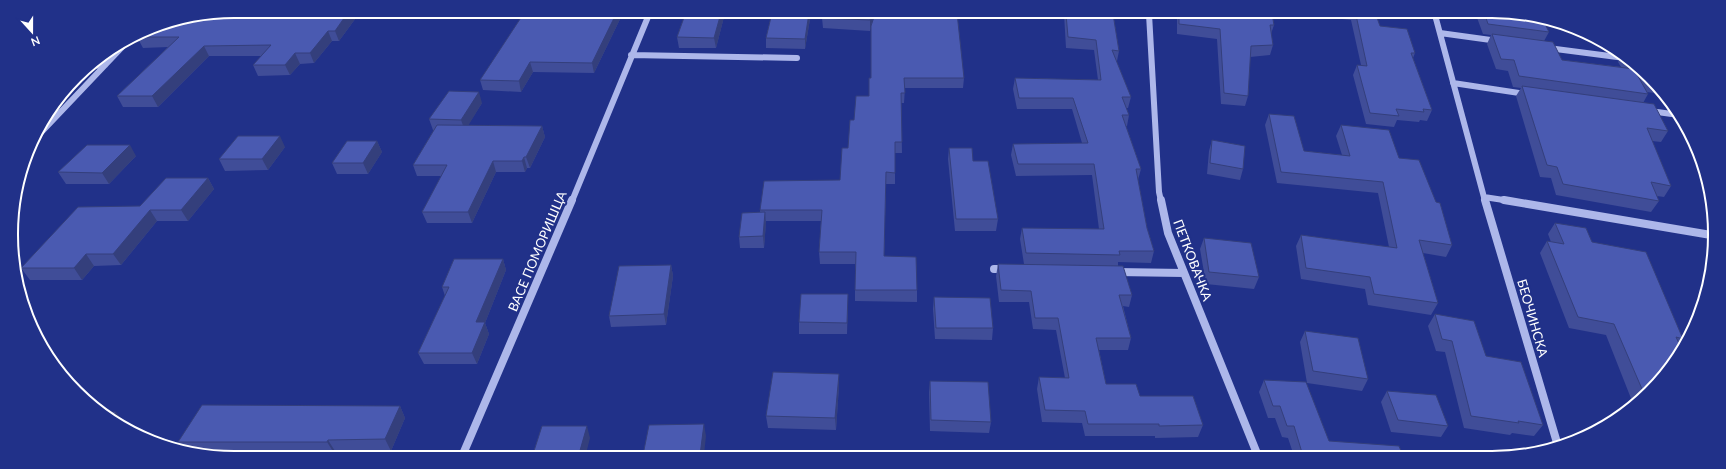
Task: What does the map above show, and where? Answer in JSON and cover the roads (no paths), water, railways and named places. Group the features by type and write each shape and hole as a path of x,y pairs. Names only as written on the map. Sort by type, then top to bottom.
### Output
{"street":[{"name":"ВАСЕ ПОМОРИШЦА","path":"464,451 601,134 631,55 647,18"},
{"name":"ПЕТКОВАЧКА","path":"1148,18 1159,192 1168,233 1256,451"},
{"name":"БЕОЧИНСКА","path":"1436,18 1484,197 1557,441"},
{"path":"1440,33 1502,41"},
{"path":"1540,46 1615,57"},
{"path":"48,125 117,52"},
{"path":"631,55 797,58"},
{"path":"100,65 105,65"},
{"path":"1453,83 1531,94"},
{"path":"1640,110 1672,114"},
{"path":"1484,197 1708,234"},
{"path":"994,269 1017,270"},
{"path":"1104,271 1184,273"}]}
